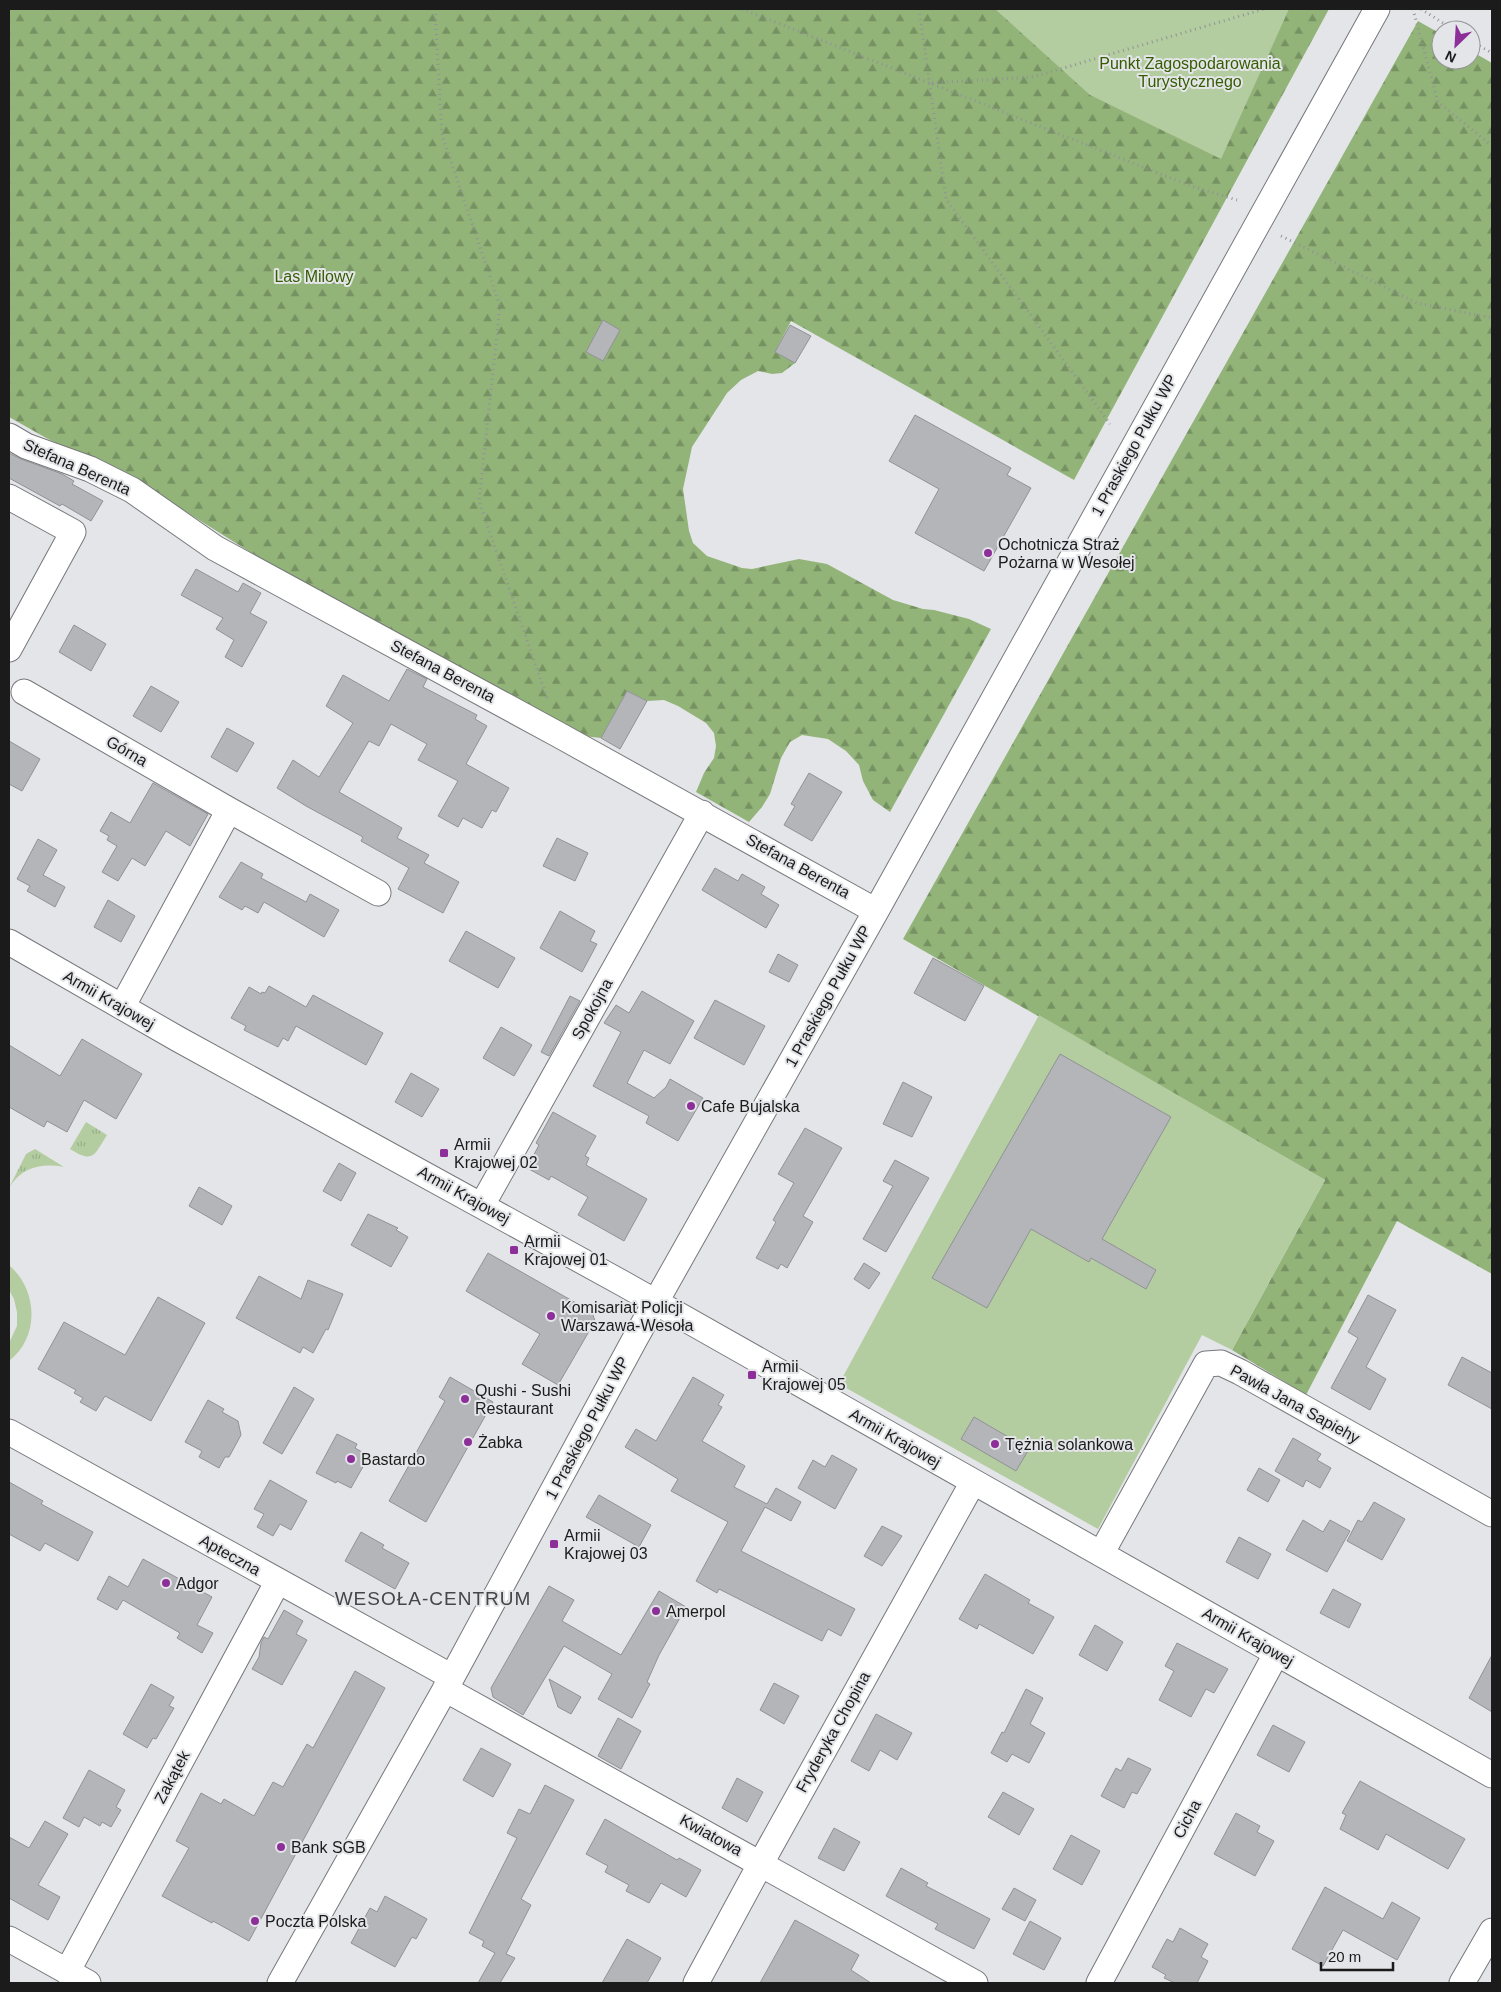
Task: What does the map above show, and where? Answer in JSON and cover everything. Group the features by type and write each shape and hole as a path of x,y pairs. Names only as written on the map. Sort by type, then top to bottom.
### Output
{"street":[{"name":"1 Praskiego Pułku WP","path":"280,1983 449,1683 655,1303 876,911 1377,9"},
{"name":"Stefana Berenta","path":"9,436 26,446 90,469 132,490 215,548 559,734 876,911"},
{"path":"9,497 73,532 9,649"},
{"name":"Górna","path":"24,692 378,892"},
{"path":"122,1007 230,810"},
{"name":"Spokojna","path":"482,1205 702,813"},
{"name":"Armii Krajowej","path":"9,942 122,1007 482,1205 1492,1775"},
{"name":"Pawła Jana Sapiehy","path":"1101,1554 1206,1364 1221,1363 1240,1372 1492,1514"},
{"name":"Apteczna","path":"9,1432 278,1581 449,1683"},
{"name":"Fryderyka Chopina","path":"696,1983 972,1482"},
{"name":"Zakątek","path":"77,1978 278,1581"},
{"name":"Cicha","path":"1099,1983 1276,1654"},
{"name":"Kwiatowa","path":"449,1683 761,1863 975,1983"},
{"path":"1462,1983 1492,1931"},
{"path":"9,1939 77,1978"}],"path":[{"path":"435,9 442,135 500,306 479,501 559,734"},
{"path":"742,9 1191,186 1237,200"},
{"path":"919,9 928,83 946,199 1110,424"},
{"path":"928,83 1033,77 1264,9"},
{"path":"1413,9 1438,102 1492,146"},
{"path":"1421,9 1438,20"},
{"path":"1481,47 1492,53"},
{"path":"1282,236 1417,303 1492,318"}],"green space":[{"name":"Las Milowy","path":"9,9 1329,9 1074,480 791,321 775,352 795,363 782,373 772,374 758,371 741,380 727,393 692,447 683,489 689,531 693,543 707,556 742,568 752,569 799,559 827,564 893,600 969,619 991,629 890,812 873,800 863,781 859,765 846,751 828,739 802,735 790,742 781,758 770,794 749,822 696,792 704,773 714,758 716,746 714,733 706,723 678,706 664,700 647,701 627,691 601,738 574,735 347,613 145,486 48,439 9,417"},
{"name":"Punkt Zagospodarowania Turystycznego","path":"995,9 1289,9 1221,159 1090,95"},
{"path":"1418,21 1431,28 1431,70 1481,70 1481,57 1492,63 1492,1274 1397,1221 1306,1395 1232,1350 1325,1180 903,939"},
{"path":"1039,1015 1325,1180 1232,1350 1202,1335 1098,1529 839,1384"},
{"path":"86,1122 107,1135 96,1152 89,1156 78,1154 70,1149"},
{"path":"35,1149 64,1167 40,1166 33,1168 20,1175 9,1188 26,1154"},
{"path":"9,1265 19,1275 26,1287 31,1313 30,1327 26,1339 19,1351 9,1361 9,1343 17,1326 17,1312 14,1299 9,1290"}],"building":[{"path":"603,320 620,330 603,361 586,352"},
{"path":"790,325 811,336 795,363 775,352"},
{"path":"915,415 1011,468 1007,475 1031,488 984,571 915,533 939,489 889,461"},
{"path":"9,453 62,474 74,481 72,484 103,501 91,521 62,504 60,506 9,478"},
{"path":"196,569 238,592 243,583 261,593 250,613 267,622 242,667 225,657 234,640 216,629 223,618 181,595"},
{"path":"74,625 106,644 91,671 59,652"},
{"path":"407,669 427,679 423,687 477,715 475,719 487,726 466,764 509,788 496,812 492,810 482,828 463,818 458,827 438,816 458,781 418,760 427,744 391,724 379,746 369,741 339,792 402,828 397,838 429,855 424,863 459,882 443,913 398,889 409,868 361,841 363,837 277,788 293,760 319,777 353,723 326,706 343,675 389,701"},
{"path":"151,686 179,702 161,732 133,716"},
{"path":"627,691 647,701 620,749 601,738"},
{"path":"227,728 254,743 237,772 211,757"},
{"path":"9,741 40,759 22,791 9,784"},
{"path":"809,773 842,792 812,841 784,825 795,806 791,804"},
{"path":"153,783 208,814 190,846 166,831 145,866 132,858 118,881 102,872 117,846 107,840 109,836 100,831 111,812 130,823"},
{"path":"557,838 588,853 575,881 543,866"},
{"path":"38,839 57,850 43,875 65,887 55,907 27,891 30,886 17,879"},
{"path":"241,862 263,874 261,878 306,902 310,894 339,910 324,937 264,902 258,913 245,906 242,910 219,897"},
{"path":"715,868 738,881 742,874 765,887 761,894 779,905 766,928 702,890"},
{"path":"108,900 135,916 121,942 94,927"},
{"path":"560,911 595,931 590,941 597,944 582,972 540,948"},
{"path":"466,931 515,958 498,988 449,961"},
{"path":"778,954 798,965 789,982 769,972"},
{"path":"933,958 984,986 965,1021 914,993"},
{"path":"269,986 306,1007 313,995 383,1033 366,1065 296,1026 288,1041 283,1038 278,1047 244,1030 246,1026 231,1018 249,987 261,994 262,992 265,993"},
{"path":"642,991 694,1021 670,1064 644,1050 627,1083 654,1098 666,1087 670,1079 703,1098 678,1141 646,1123 649,1116 593,1086 621,1032 604,1023 616,1005 629,1013"},
{"path":"570,996 580,1001 549,1056 541,1052"},
{"path":"715,1000 765,1026 744,1065 694,1038"},
{"path":"501,1027 532,1045 514,1076 483,1058"},
{"path":"82,1039 142,1074 116,1119 84,1100 67,1132 47,1121 44,1127 9,1107 9,1045 60,1076"},
{"path":"1060,1054 1171,1117 1102,1239 1156,1270 1146,1289 1091,1258 1089,1262 1031,1229 987,1308 932,1278"},
{"path":"411,1073 439,1089 422,1117 395,1102"},
{"path":"903,1082 932,1097 912,1137 883,1124"},
{"path":"553,1112 596,1136 585,1156 589,1158 586,1165 647,1199 624,1241 578,1215 588,1197 551,1176 549,1180 527,1168 539,1145 536,1143"},
{"path":"805,1128 842,1148 803,1216 813,1222 787,1268 781,1264 778,1269 756,1258 776,1222 773,1220 794,1183 778,1174"},
{"path":"895,1160 929,1178 886,1252 863,1239 893,1186 883,1181"},
{"path":"339,1163 356,1173 341,1201 323,1191"},
{"path":"199,1187 232,1206 222,1225 189,1206"},
{"path":"368,1214 398,1228 396,1230 408,1237 391,1267 351,1245"},
{"name":"Komisariat Policji Warszawa-Wesoła","path":"488,1253 592,1312 595,1321 558,1385 522,1364 540,1334 466,1291"},
{"path":"864,1263 880,1273 869,1289 854,1279"},
{"path":"259,1276 301,1299 308,1280 343,1294 328,1330 326,1329 313,1353 303,1347 300,1353 236,1318"},
{"path":"1368,1295 1396,1310 1366,1367 1386,1379 1370,1410 1331,1388 1358,1338 1348,1332"},
{"path":"158,1297 205,1323 151,1421 105,1396 96,1411 80,1402 83,1398 74,1393 76,1390 38,1369 64,1322 125,1355"},
{"path":"1462,1357 1492,1373 1492,1409 1448,1385"},
{"path":"450,1377 493,1402 426,1522 389,1501 445,1401 439,1397"},
{"path":"693,1377 724,1395 718,1405 722,1407 702,1441 745,1466 734,1487 767,1504 776,1488 801,1502 791,1521 765,1507 741,1551 855,1609 841,1636 828,1629 822,1641 719,1589 717,1593 696,1581 728,1522 671,1491 678,1479 625,1447 636,1429 656,1441"},
{"path":"294,1387 314,1399 282,1454 263,1443"},
{"path":"208,1400 224,1409 222,1412 238,1421 241,1435 229,1457 225,1457 219,1468 199,1457 202,1451 185,1442"},
{"name":"Tężnia solankowa","path":"974,1417 1029,1449 1016,1471 961,1439"},
{"path":"337,1434 357,1444 355,1448 369,1456 351,1488 316,1473"},
{"path":"1293,1438 1321,1454 1317,1460 1331,1468 1320,1488 1306,1480 1303,1487 1275,1471"},
{"path":"832,1455 857,1469 835,1509 798,1488 813,1460 825,1467"},
{"path":"1259,1468 1280,1480 1268,1502 1247,1490"},
{"path":"270,1480 307,1501 291,1530 280,1524 273,1536 257,1527 264,1514 254,1509"},
{"path":"9,1482 43,1501 41,1504 93,1532 78,1561 45,1543 40,1551 9,1534"},
{"path":"599,1495 651,1525 639,1547 586,1517"},
{"path":"1374,1502 1405,1519 1382,1560 1347,1541 1358,1520 1362,1522"},
{"path":"1303,1520 1323,1532 1330,1520 1350,1531 1327,1572 1286,1550"},
{"path":"882,1526 902,1536 882,1566 864,1556"},
{"path":"361,1532 384,1545 382,1548 409,1563 395,1589 345,1561"},
{"path":"1239,1537 1271,1554 1258,1579 1226,1562"},
{"path":"143,1559 212,1597 197,1625 213,1633 202,1653 177,1638 180,1633 123,1600 117,1610 97,1599 109,1576 128,1587"},
{"path":"985,1574 1030,1600 1028,1603 1054,1617 1033,1654 979,1624 977,1629 959,1619"},
{"path":"549,1586 574,1600 562,1621 621,1655 659,1591 686,1607 659,1655 647,1682 650,1684 632,1718 598,1699 612,1674 564,1646 523,1715 493,1697 491,1688"},
{"path":"1333,1589 1361,1604 1349,1628 1320,1613"},
{"path":"284,1610 303,1621 296,1634 307,1640 282,1685 252,1669 259,1657 264,1637 268,1639"},
{"path":"1095,1625 1123,1642 1107,1671 1079,1655"},
{"path":"1177,1643 1228,1669 1214,1693 1206,1689 1191,1717 1159,1700 1174,1671 1165,1666"},
{"path":"1492,1655 1492,1712 1469,1698"},
{"path":"355,1671 385,1688 249,1941 162,1896 189,1848 176,1841 201,1793 221,1804 224,1799 254,1816 273,1782 283,1787 307,1744 313,1748"},
{"path":"549,1679 581,1697 571,1714 558,1707"},
{"path":"774,1683 799,1696 784,1724 760,1710"},
{"path":"151,1684 174,1697 169,1706 174,1708 156,1739 153,1738 147,1748 123,1734"},
{"path":"1026,1689 1043,1698 1030,1724 1045,1733 1029,1763 1012,1754 1007,1762 991,1753 1002,1732 1004,1733"},
{"path":"876,1714 912,1733 897,1760 880,1750 869,1771 851,1761"},
{"path":"618,1718 641,1731 621,1769 598,1756"},
{"path":"1273,1725 1305,1742 1289,1772 1257,1755"},
{"path":"481,1748 511,1764 493,1797 463,1780"},
{"path":"1128,1758 1151,1769 1137,1794 1132,1792 1124,1808 1101,1796 1116,1768 1121,1771"},
{"path":"89,1770 125,1790 116,1807 121,1810 111,1827 102,1822 100,1826 84,1817 79,1827 63,1818"},
{"path":"737,1778 763,1792 747,1822 722,1808"},
{"path":"1360,1781 1465,1839 1448,1869 1386,1834 1378,1850 1340,1829 1346,1815 1342,1813"},
{"path":"545,1785 574,1800 521,1899 531,1905 506,1954 515,1958 500,1983 478,1983 495,1953 482,1946 484,1941 469,1933 517,1838 507,1833 519,1809 530,1814"},
{"path":"1003,1792 1034,1809 1019,1835 988,1817"},
{"path":"1236,1813 1260,1826 1257,1832 1274,1841 1255,1876 1214,1854"},
{"path":"605,1819 677,1860 679,1858 701,1870 686,1897 661,1883 649,1903 626,1891 629,1885 605,1872 608,1866 586,1854"},
{"path":"45,1821 68,1834 38,1885 60,1897 48,1920 9,1898 9,1837 29,1848"},
{"path":"834,1828 860,1842 844,1871 818,1858"},
{"path":"1071,1835 1100,1851 1082,1885 1053,1869"},
{"path":"901,1868 928,1883 926,1886 990,1919 974,1949 935,1929 938,1924 886,1896"},
{"path":"1325,1887 1383,1919 1392,1902 1420,1918 1397,1960 1343,1930 1323,1966 1292,1949"},
{"path":"1014,1888 1036,1900 1025,1921 1002,1909"},
{"path":"385,1896 427,1919 416,1939 412,1937 395,1967 351,1943 370,1908 377,1912"},
{"path":"795,1920 859,1955 851,1970 871,1983 760,1983"},
{"path":"1030,1921 1061,1938 1044,1970 1013,1954"},
{"path":"1180,1928 1208,1944 1201,1957 1208,1961 1197,1983 1175,1983 1164,1978 1166,1975 1152,1967 1167,1939 1173,1942"},
{"path":"627,1939 661,1958 647,1983 602,1983"}],"place":[{"name":"Ochotnicza Straż Pożarna w Wesołej","path":"988,553"},
{"name":"Cafe Bujalska","path":"691,1106"},
{"name":"Armii Krajowej 02","path":"444,1153"},
{"name":"Armii Krajowej 01","path":"514,1250"},
{"name":"Komisariat Policji Warszawa-Wesoła","path":"551,1316"},
{"name":"Armii Krajowej 05","path":"752,1375"},
{"name":"Qushi - Sushi Restaurant","path":"465,1399"},
{"name":"Żabka","path":"468,1442"},
{"name":"Tężnia solankowa","path":"995,1444"},
{"name":"Bastardo","path":"351,1459"},
{"name":"Armii Krajowej 03","path":"554,1544"},
{"name":"Adgor","path":"166,1583"},
{"name":"Amerpol","path":"656,1611"},
{"name":"Bank SGB","path":"281,1847"},
{"name":"Poczta Polska","path":"255,1921"}],"district":[{"name":"WESOŁA-CENTRUM","path":"433,1598"}]}
